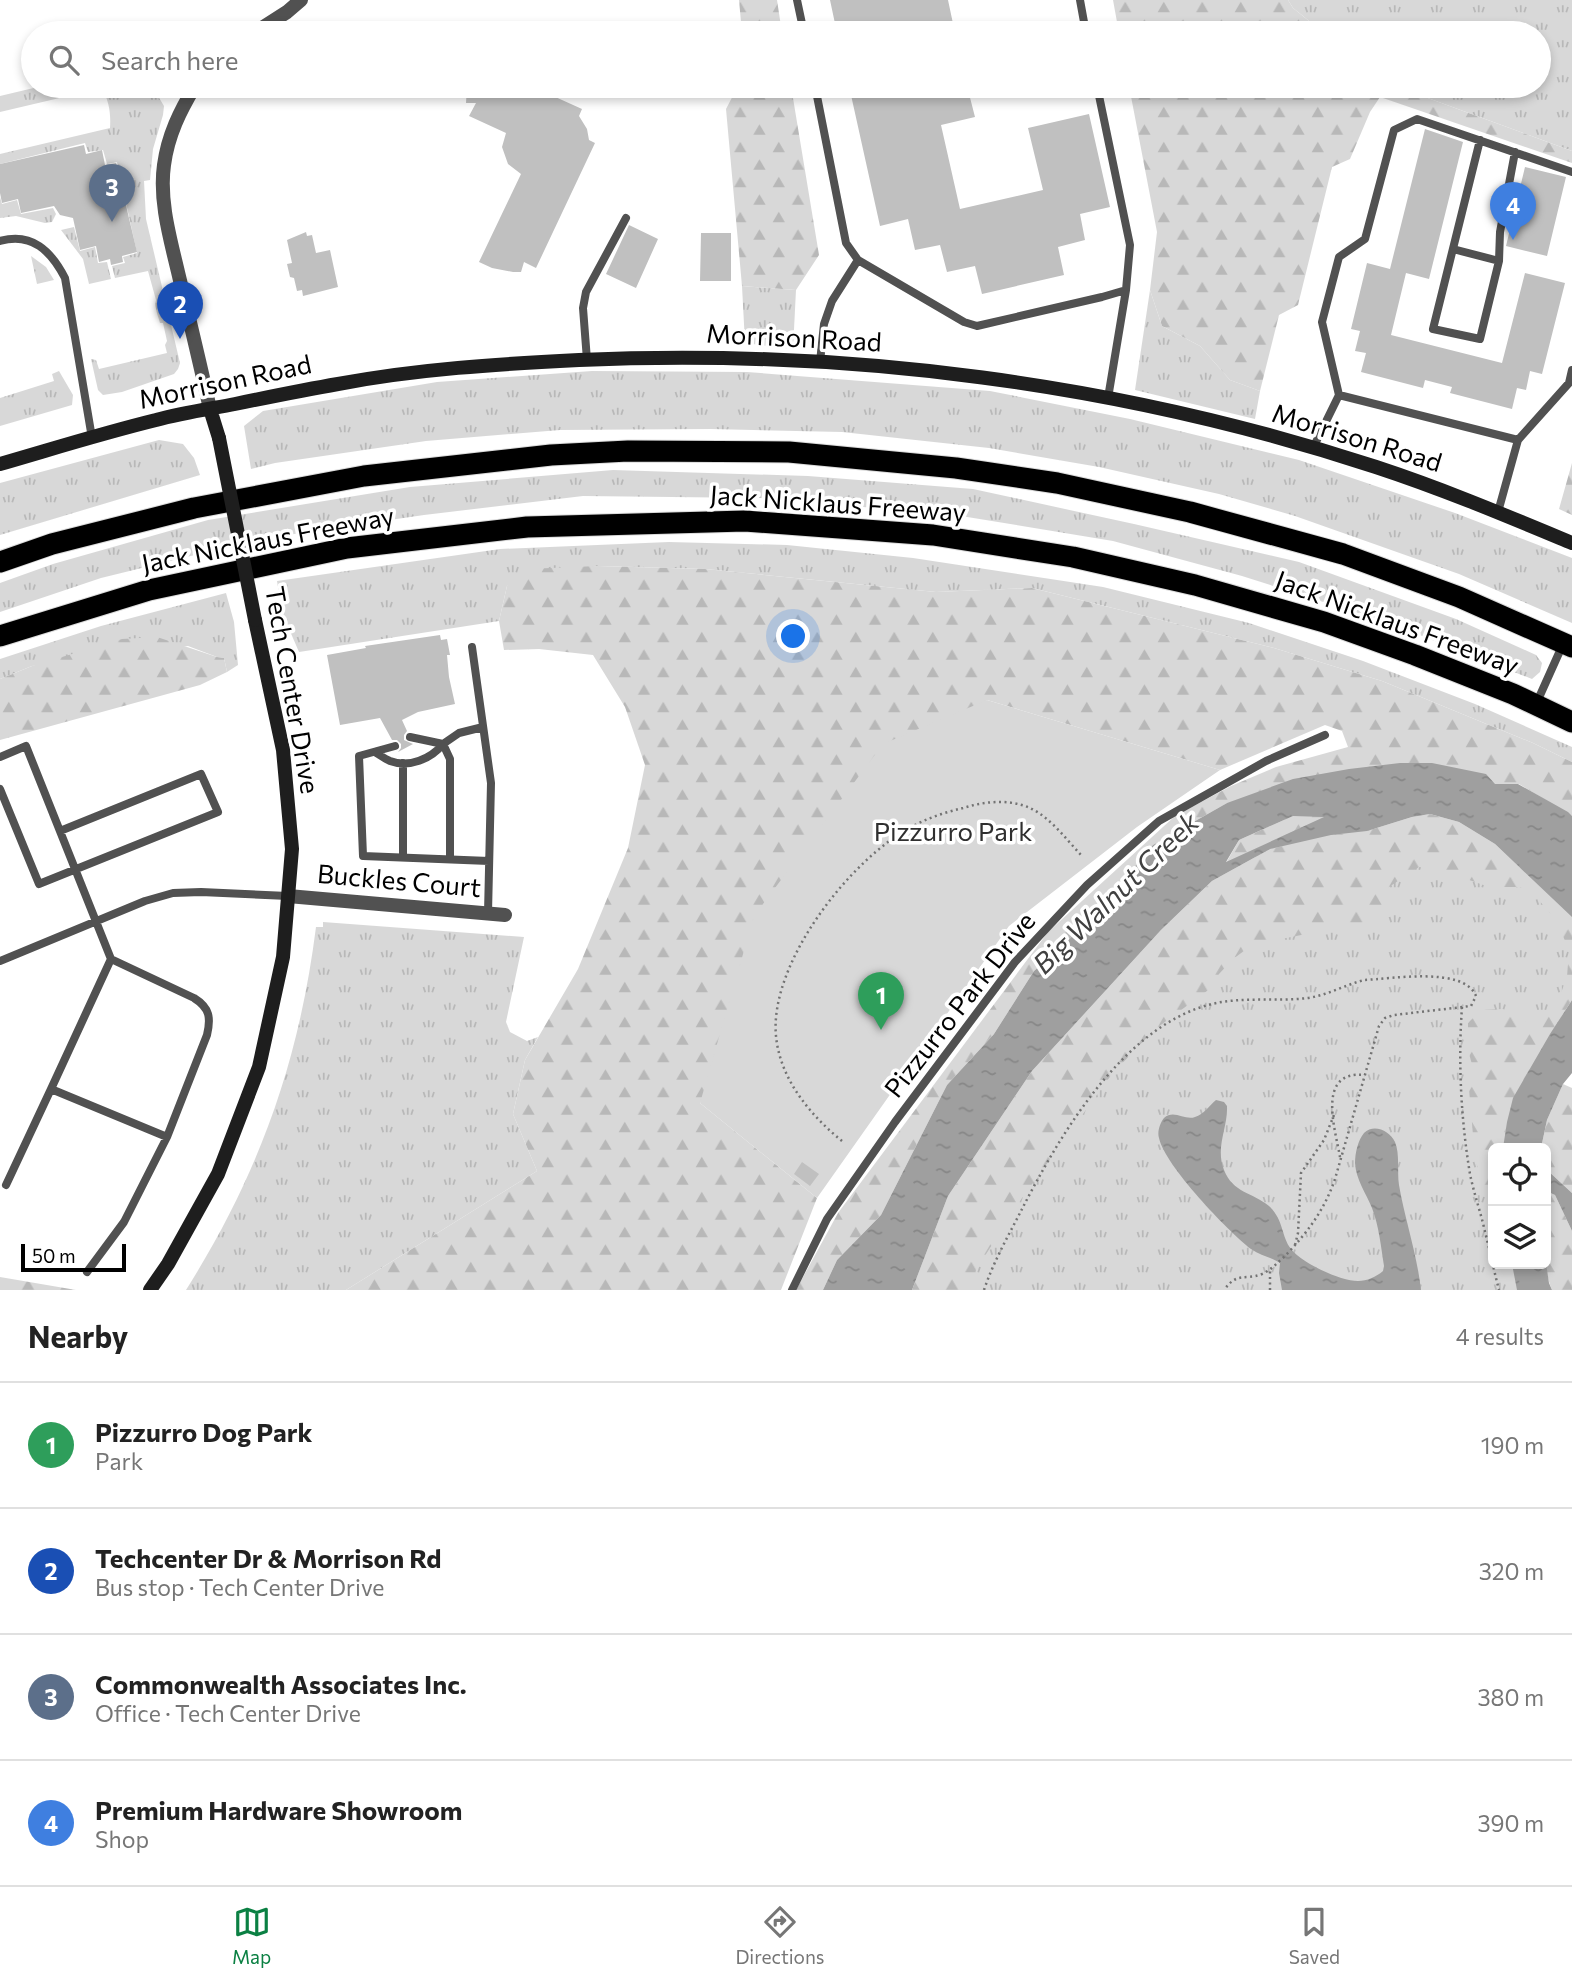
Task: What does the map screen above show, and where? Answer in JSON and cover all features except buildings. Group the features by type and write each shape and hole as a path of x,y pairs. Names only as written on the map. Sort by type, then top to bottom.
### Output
{"highway":[{"name":"Jack Nicklaus Freeway","path":"0,562 52,544 194,508 364,476 551,455 628,451 789,452 956,468 1032,479 1190,512 1343,554 1459,597 1568,645"},
{"name":"Jack Nicklaus Freeway","path":"0,636 149,590 347,548 527,527 745,521 933,535 1073,557 1195,585 1324,622 1415,655 1572,722"}],"street":[{"path":"273,21 301,0"},
{"name":"Tech Center Drive","path":"150,1290 218,1174 259,1067 284,957 292,849 283,750 219,438 168,229 163,168 169,136 188,98"},
{"name":"Morrison Road","path":"0,464 158,419 340,383 523,362 674,357 759,358 882,366 987,377 1146,405 1270,436 1375,467 1498,512 1572,543"},
{"name":"Buckles Court","path":"288,896 505,915"}],"lane":[{"path":"797,0 801,21"},
{"path":"1080,0 1084,21"},
{"path":"817,98 846,243 858,260 964,322 977,326 1102,298 1126,290"},
{"path":"1100,98 1130,244 1126,290 1108,398"},
{"path":"1313,448 1339,395 1322,322 1339,257 1365,239 1394,130 1417,119 1572,172"},
{"path":"1480,140 1433,329 1480,339 1499,261 1500,232 1515,152"},
{"path":"587,360 583,308 586,292 626,218"},
{"path":"0,241 14,237 30,241 56,261 65,278 92,438"},
{"path":"1453,249 1499,261"},
{"path":"820,362 824,324 832,301 858,260"},
{"path":"1498,512 1518,440 1569,383 1572,369"},
{"path":"1339,395 1518,440"},
{"path":"1536,705 1568,645"},
{"path":"472,647 491,783 488,913"},
{"path":"375,752 390,761 403,763 426,759 459,733 484,727"},
{"name":"Pizzurro Park Drive","path":"792,1290 827,1219 902,1112 1015,962 1078,895 1159,821 1266,761 1325,735"},
{"path":"410,737 443,744"},
{"path":"443,744 450,759 450,859"},
{"path":"0,757 26,746 111,959 194,998 209,1013 207,1035 167,1137 124,1222 87,1272"},
{"path":"395,746 359,756 363,856 489,861"},
{"path":"403,763 403,857"},
{"path":"0,789 39,884 218,812 201,774 60,831"},
{"path":"0,961 145,901 173,893 288,896"},
{"path":"6,1185 111,959"},
{"path":"51,1089 167,1137"}],"path":[{"path":"842,1141 796,1092 787,1076 776,1037 778,998 784,978 810,929 839,890 876,853 912,826 950,811 990,801 1013,803 1036,811 1081,855"},
{"path":"984,1290 994,1262 1030,1193 1079,1113 1125,1056 1171,1022 1209,1005 1260,999 1308,998 1351,983 1373,980 1448,977 1473,989 1476,996 1471,1006 1430,1012 1407,1012 1385,1018 1379,1026 1323,1209 1315,1222 1270,1270 1260,1275 1238,1276 1224,1290"},
{"path":"1462,1007 1460,1040 1463,1117 1469,1164 1500,1290"},
{"path":"1340,1160 1333,1093 1336,1085 1350,1075 1365,1075"},
{"path":"1295,1245 1301,1173 1324,1140 1334,1115"},
{"path":"1270,1270 1270,1290"}],"green space":[{"path":"739,0 777,0 780,21 741,21"},
{"path":"1113,0 1288,0 1293,8 1309,21 1117,21"},
{"path":"1288,0 1572,0 1572,151 1428,98 1551,98 1551,21 1309,21 1293,8"},
{"path":"21,91 21,98 60,98 0,112 0,96"},
{"path":"106,98 159,98 164,106 153,149 150,180 144,181 146,219 180,363 174,374 122,392 103,395 98,390 91,359 96,360 99,369 167,353 163,323 160,323 157,314 148,271 115,278 112,266 125,263 123,257 137,253 117,162 107,164 103,150 88,152 85,143 0,164 0,154 110,128"},
{"path":"732,98 793,98 819,255 796,290 742,286 726,109"},
{"path":"1131,98 1379,98 1370,112 1350,159 1332,167 1298,305 1279,315 1260,391 1230,380 1200,346 1162,326 1150,290 1157,232"},
{"path":"1383,98 1428,98 1572,151 1572,163"},
{"path":"0,197 2,204 17,200 21,214 53,208 56,214 52,222 45,223 16,216 0,218"},
{"path":"74,227 80,251 95,247 98,263 107,262 111,279 89,284 83,259 61,230"},
{"path":"31,256 46,267 54,280 37,284"},
{"path":"742,286 796,290 793,349 745,343"},
{"path":"1150,290 1162,326 1200,346 1230,380 1260,391 1255,419 1135,390"},
{"path":"59,371 73,395 72,405 0,426 0,398 54,381 52,374"},
{"path":"592,371 747,372 990,391 1130,419 1299,460 1455,513 1572,558 1572,623 1459,574 1295,516 1219,494 1099,467 989,448 842,432 560,430 426,441 275,463 251,469 244,426 263,411 437,382"},
{"path":"159,440 183,444 194,458 200,475 0,535 0,483"},
{"path":"1572,463 1572,515 1559,509"},
{"path":"613,470 808,476 973,489 1299,562 1456,619 1536,655 1542,663 1540,672 1532,679 1389,623 1242,576 1113,541 955,515 760,498 583,496 424,515 260,539 101,578 0,612 0,583 53,564 208,520 410,487"},
{"path":"669,542 787,545 913,558 1103,587 1249,623 1363,661 1475,704 1572,747 1572,762 1533,743 1382,681 1274,648 1032,588 936,592 705,569 598,566 507,586 499,621 299,652 283,615 277,581 500,549"},
{"path":"598,566 705,569 936,592 1032,588 1274,648 1382,681 1533,743 1572,762 1572,816 1519,784 1227,803 1153,845 1087,923 1034,971 994,1034 947,1085 881,1215 837,1260 823,1290 796,1290 838,1213 1048,932 1175,816 1231,786 1276,767 1348,747 1342,731 1325,725 1220,770 987,700 700,1103 817,1198 781,1290 346,1290 537,1171 513,1114 525,1060 578,969 628,848 645,765 625,707 593,655 539,649 504,650 499,621 507,586 527,569"},
{"path":"226,593 234,622 238,665 227,672 224,658 188,646 32,666 0,679 0,659 101,626"},
{"path":"157,637 224,658 227,672 200,685 0,740 0,679 32,666 122,639"},
{"name":"Pizzurro Park","path":"987,700 1220,770 1137,827 1009,926 817,1198 700,1103 754,916 883,744"},
{"path":"1295,807 1572,882 1572,992 1506,1143 1488,1143 1488,1269 1519,1269 1523,1290 917,1290"},
{"path":"1430,814 1459,822 1495,844 1572,917 1572,1000 1550,1034 1507,1122 1504,1143 1488,1143 1488,1204 1475,1158 1469,1089 1473,1068 1468,1050 1468,1023 1481,1010 1503,1009 1527,1022 1537,1022 1559,998 1567,977 1569,950 1556,920 1531,891 1520,887 1489,887 1444,871 1419,867 1389,887 1381,910 1366,922 1252,945 1233,959 1211,988 1154,1030 1112,1074 1022,1198 963,1290 912,1290 948,1196 1032,1071 1161,930 1212,881 1270,849 1331,835 1367,831"},
{"path":"1293,816 1326,816 1226,863 1239,840"},
{"path":"323,922 524,937 506,1022 510,1032 527,1041 538,1037 525,1060 513,1114 537,1171 346,1290 186,1290 235,1203 272,1116 299,1024 316,927 323,927"},
{"path":"1563,1084 1572,1088 1572,1193 1551,1174 1551,1143 1542,1143 1547,1120"},
{"path":"1551,1193 1555,1195 1572,1231 1572,1290 1552,1290 1546,1269 1551,1269"},
{"path":"0,1277 76,1290 0,1290"}],"water":[{"name":"Big Walnut Creek","path":"1400,763 1432,763 1486,774 1495,784 1518,784 1568,812 1572,816 1572,917 1495,844 1459,822 1430,814 1367,831 1331,835 1270,849 1212,881 1161,930 1032,1071 948,1196 912,1290 823,1290 837,1260 881,1215 947,1085 994,1034 1034,971 1087,923 1153,845 1227,803 1293,779","holes":["1293,816 1324,817 1226,862 1239,840"]},
{"path":"1572,1000 1572,1073 1563,1084 1547,1120 1542,1143 1504,1143 1513,1098"},
{"path":"1216,1100 1227,1106 1221,1153 1228,1178 1238,1188 1263,1201 1274,1211 1288,1244 1296,1254 1322,1270 1350,1280 1368,1279 1383,1271 1380,1237 1372,1208 1357,1175 1355,1159 1360,1139 1368,1130 1377,1129 1389,1135 1397,1147 1399,1185 1421,1290 1282,1290 1280,1263 1251,1249 1213,1213 1173,1165 1159,1138 1159,1128 1164,1118 1172,1115 1195,1117"},
{"path":"1551,1174 1572,1193 1572,1231 1555,1195 1551,1193"},
{"path":"1513,1269 1547,1269 1552,1290 1517,1290"}],"place":[{"name":"Commonwealth Associates Inc.","path":"112,222"},
{"name":"Premium Hardware Showroom","path":"1513,240"},
{"name":"Techcenter Dr & Morrison Rd","path":"180,339"},
{"name":"Pizzurro Dog Park","path":"881,1030"}]}
